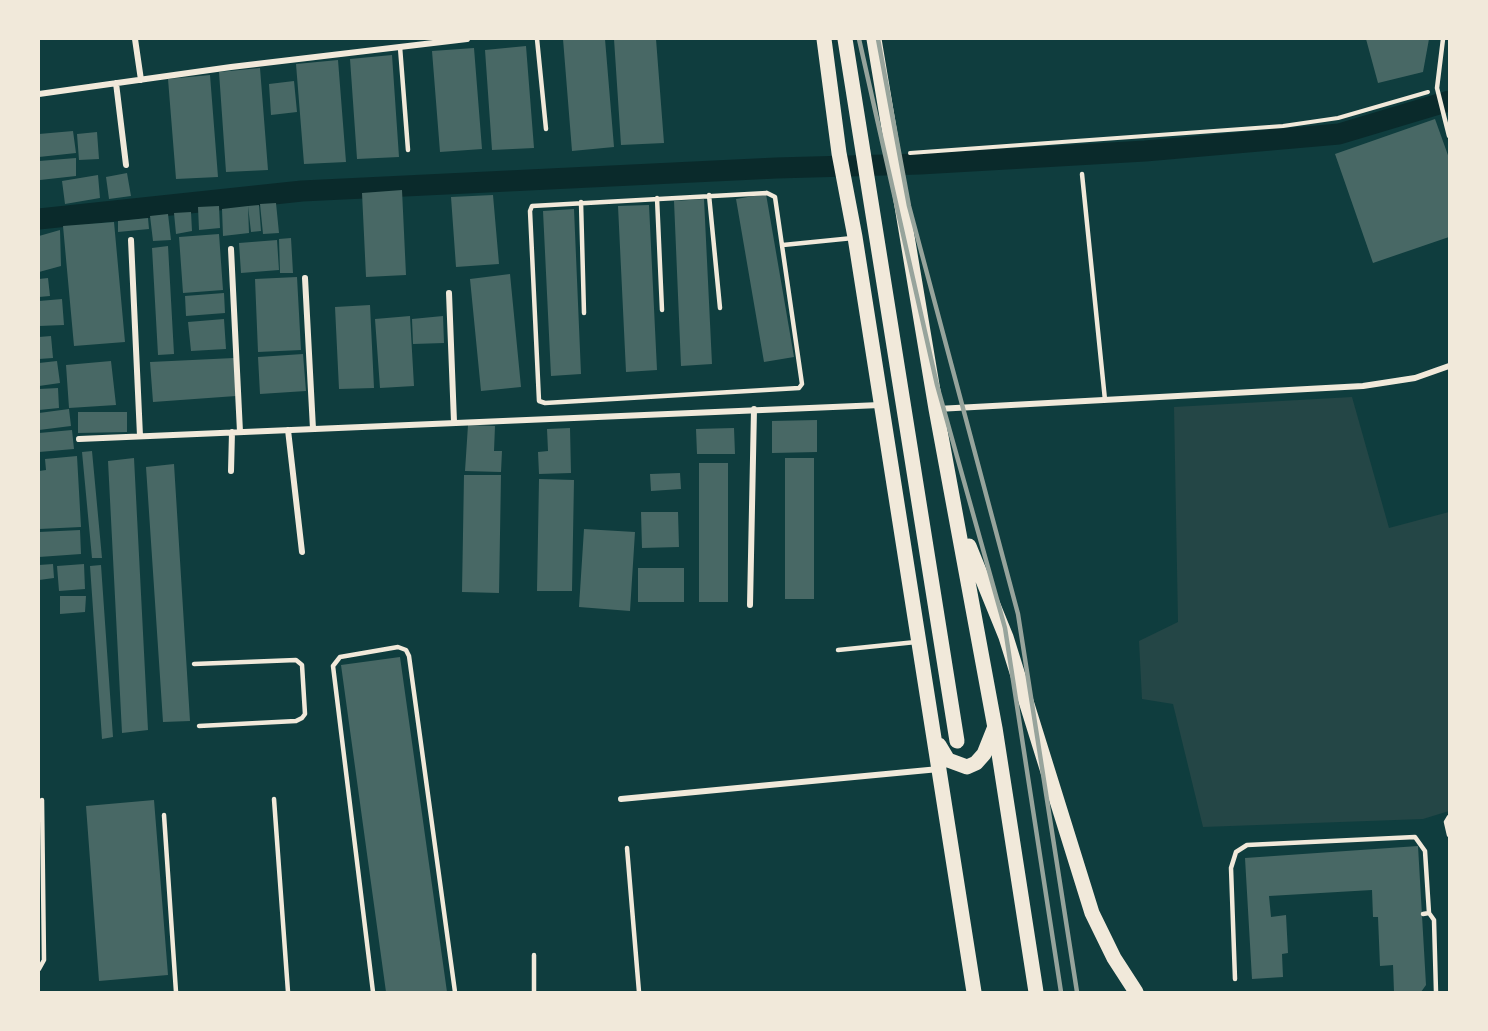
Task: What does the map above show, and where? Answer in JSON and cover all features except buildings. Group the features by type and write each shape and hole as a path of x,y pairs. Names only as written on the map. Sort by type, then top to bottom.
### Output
{"main road":[{"path":"824,39 839,153 855,237 974,992"},
{"path":"845,39 957,741"},
{"path":"874,39 901,152 897,178 994,728 1036,992"},
{"path":"958,518 1006,637 1092,913 1114,958 1136,992"},
{"path":"934,737 948,760 967,767 976,763 984,754 994,728"}],"street":[{"path":"135,39 141,80"},
{"path":"39,94 467,39"},
{"path":"116,83 126,165"},
{"path":"131,240 140,436"},
{"path":"231,249 240,432"},
{"path":"305,278 313,429"},
{"path":"449,293 454,422"},
{"path":"936,409 1363,386 1415,378 1449,366"},
{"path":"79,439 881,405"},
{"path":"750,605 754,409"},
{"path":"288,430 302,552"},
{"path":"231,471 232,432"},
{"path":"621,799 940,769"}],"lane":[{"path":"537,39 546,129"},
{"path":"1443,39 1437,88 1449,136"},
{"path":"400,47 408,150"},
{"path":"1082,174 1105,400"},
{"path":"773,194 776,197 802,384 799,388 545,403 537,396 531,209 536,204 657,198 773,194"},
{"path":"709,195 720,308"},
{"path":"657,198 662,310"},
{"path":"580,202 584,313"},
{"path":"783,245 855,237"},
{"path":"838,650 919,642"},
{"path":"373,992 333,666 340,657 398,647 406,650 410,656 455,992"},
{"path":"194,664 296,660 302,665 305,714 302,718 296,721 199,726"},
{"path":"274,799 288,992"},
{"path":"39,969 44,960 42,800"},
{"path":"164,814 176,992"},
{"path":"1449,818 1446,822 1449,835"},
{"path":"1235,979 1231,868 1236,852 1247,845 1415,837 1425,851 1426,913 1434,920 1437,992"},
{"path":"627,848 639,992"},
{"path":"534,955 534,992"}],"path":[{"path":"901,152 1283,126 1338,118 1414,98"}],"shaded area":[{"path":"1352,397 1389,528 1449,512 1449,811 1423,819 1203,827 1173,704 1142,699 1139,641 1178,622 1174,407"}],"waterway":[{"path":"39,219 302,191 776,168 920,164 1145,151 1339,134 1449,101"}],"railway":[{"path":"859,39 937,385 1005,628 1061,992"},
{"path":"878,39 909,206 1018,614 1077,992"}]}
